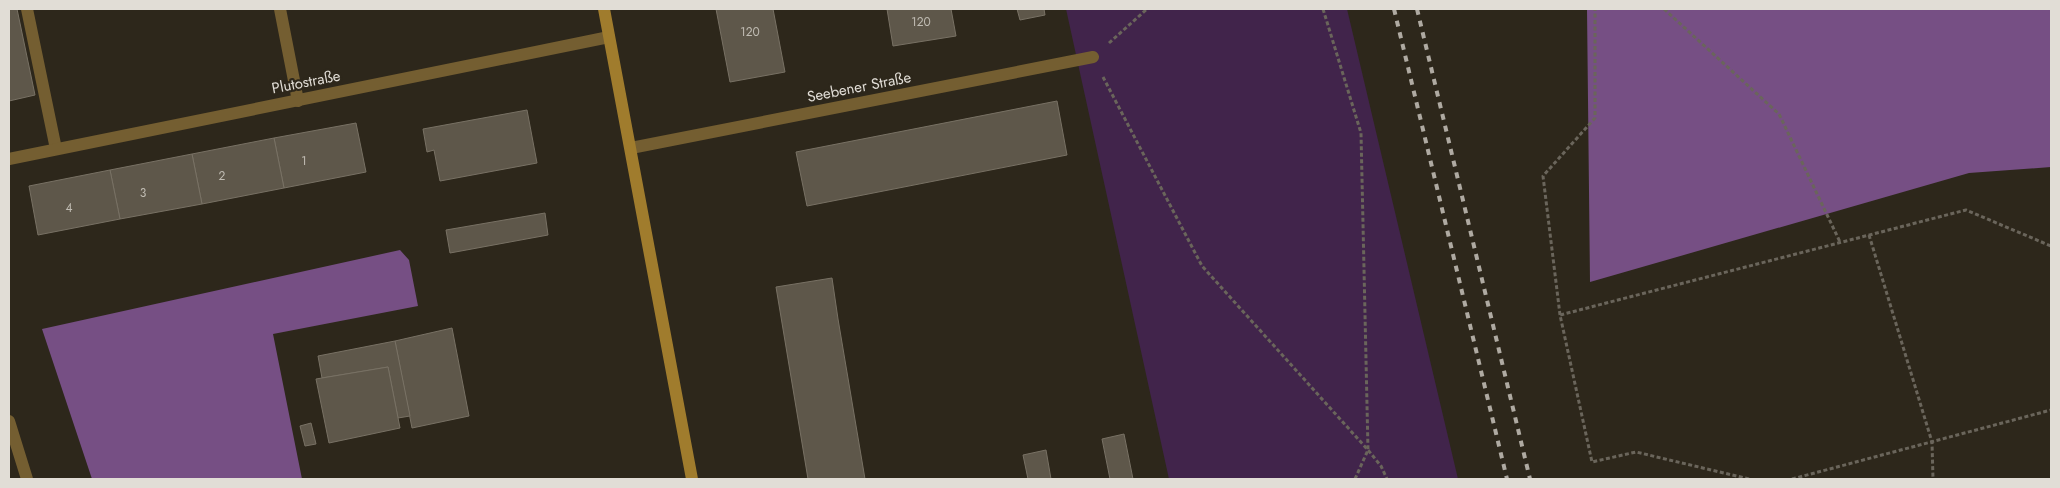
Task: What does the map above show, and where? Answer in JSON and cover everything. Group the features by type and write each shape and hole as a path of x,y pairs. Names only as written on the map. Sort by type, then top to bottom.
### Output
{"street":[{"path":"27,9 56,149"},
{"path":"280,9 298,101"},
{"path":"604,9 692,479"},
{"name":"Plutostraße","path":"9,159 609,37"},
{"name":"Seebener Straße","path":"631,148 1093,58"},
{"path":"9,422 27,479"}],"path":[{"path":"1147,9 1093,58 1202,266 1368,450 1381,466 1387,479"},
{"path":"1323,9 1361,133 1368,450 1355,479"},
{"path":"1595,9 1596,118 1543,176 1560,315 1592,462 1636,452 1748,479"},
{"path":"1664,9 1779,114 1840,242"},
{"path":"1560,315 1966,210 2051,246"},
{"path":"1869,235 1932,442 1934,479"},
{"path":"1792,479 2051,410"}],"shaded area":[{"path":"1066,9 1347,9 1458,479 1169,479"},
{"path":"1587,9 2051,9 2051,167 1969,173 1590,282"},
{"path":"400,250 409,260 418,306 273,334 302,479 92,479 42,329"}],"building":[{"path":"9,9 17,9 35,95 9,101"},
{"path":"716,9 773,9 785,72 730,82"},
{"path":"887,9 951,9 956,36 893,46"},
{"path":"1017,9 1044,9 1045,15 1020,20"},
{"path":"1057,101 1067,155 807,206 796,152"},
{"path":"527,110 537,163 440,181 434,150 427,152 423,129"},
{"path":"356,123 366,172 284,188 274,138"},
{"path":"274,138 284,188 202,204 192,154"},
{"path":"192,154 202,204 120,219 110,170"},
{"path":"110,170 120,219 38,235 29,186"},
{"path":"545,213 548,235 450,253 446,230"},
{"path":"832,278 865,479 808,479 776,287"},
{"path":"452,328 469,416 412,428 395,341"},
{"path":"395,341 410,416 398,418 388,367 322,378 318,356"},
{"path":"388,367 400,428 329,443 316,379"},
{"path":"311,423 316,444 305,446 300,426"},
{"path":"1124,434 1133,479 1110,479 1102,439"},
{"path":"1046,450 1051,479 1028,479 1023,455"}],"railway":[{"path":"1394,9 1507,479"},
{"path":"1417,9 1530,479"}]}
